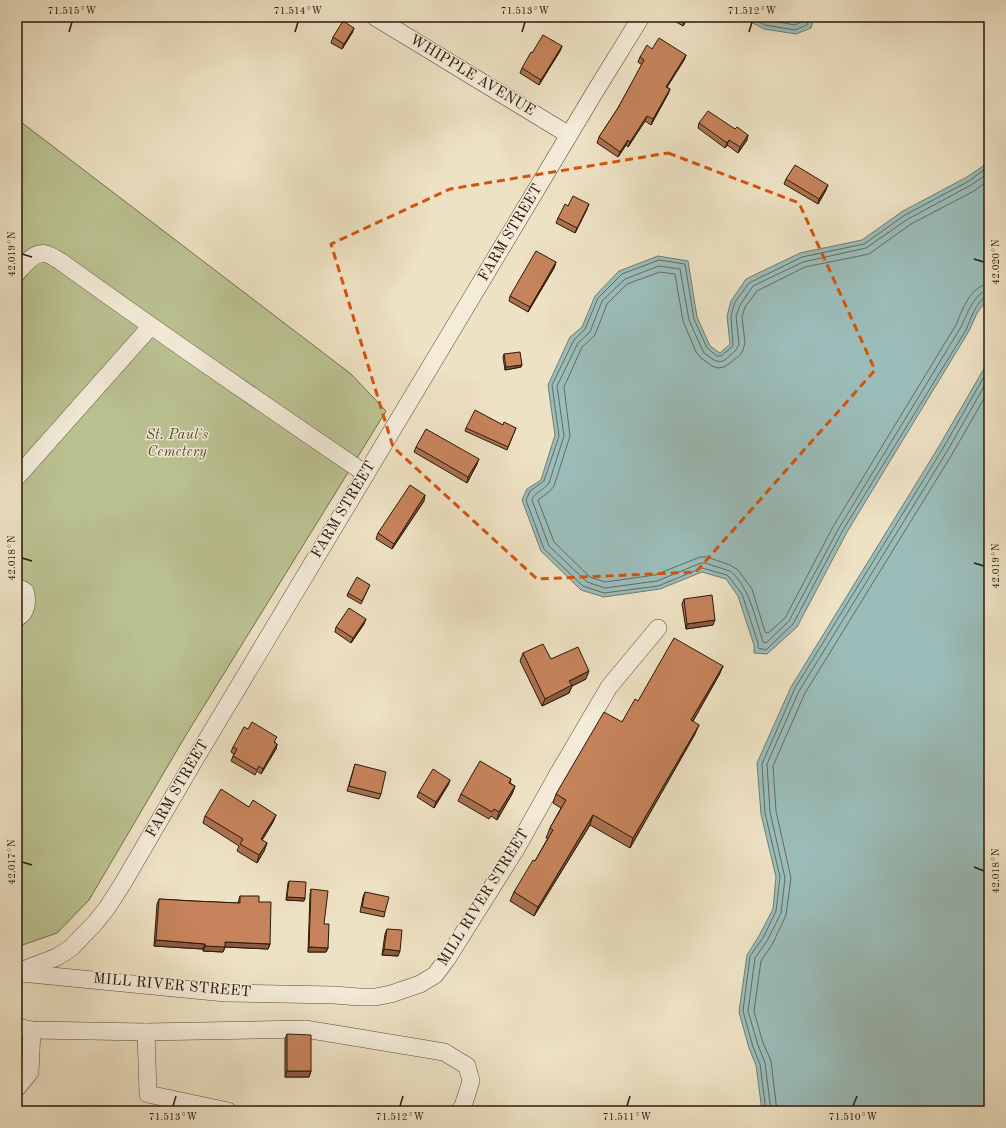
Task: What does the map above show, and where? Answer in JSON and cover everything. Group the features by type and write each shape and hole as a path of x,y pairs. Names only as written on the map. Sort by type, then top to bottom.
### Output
{"street":[{"name":"WHIPPLE AVENUE","path":"375,17 569,135"},
{"name":"FARM STREET","path":"17,972 57,958 72,948 95,924 107,908 641,17"},
{"path":"17,273 29,260 39,254 47,254 60,261 272,411 366,474"},
{"path":"17,477 151,326"},
{"path":"17,587 25,591 27,599 25,609 21,616 17,618"},
{"name":"MILL RIVER STREET","path":"17,972 224,993 375,997 391,994 420,984 435,975 447,959 516,849 609,687 658,628"},
{"path":"17,1088 30,1072 25,1028 146,1032 305,1029 444,1052 467,1066 471,1080 463,1106 459,1111"},
{"path":"146,1032 148,1094 228,1111"}],"highlighted area":[{"path":"668,153 799,203 875,370 696,572 537,579 393,447 331,244 450,189"}],"green space":[{"name":"St. Paul's Cemetery","path":"17,119 351,374 386,411 186,735 89,900 57,933 17,947"}],"water":[{"path":"741,17 814,17 811,28 796,34 764,29"},
{"path":"989,162 989,297 977,313 969,331 847,532 797,627 767,654 754,653 754,645 738,596 726,579 702,572 660,589 604,597 581,590 541,551 522,500 527,489 541,480 555,435 548,385 570,337 582,327 595,296 619,271 658,256 688,261 697,317 710,346 720,353 730,344 727,316 731,301 746,279 800,253 862,240 903,211 967,177"},
{"path":"989,360 989,1111 762,1111 756,1065 749,1048 739,1012 747,955 773,909 776,877 761,814 757,763 791,687 938,448"}],"building":[{"path":"678,17 687,17 685,21"},
{"path":"343,21 354,28 344,44 333,37"},
{"path":"543,35 562,46 541,80 522,68"},
{"path":"659,38 686,55 666,87 670,89 653,119 647,116 630,142 628,140 620,152 599,137 618,108 644,60 640,57 647,45 652,49"},
{"path":"708,111 735,129 737,127 748,135 740,147 729,140 727,143 699,123"},
{"path":"795,165 828,185 819,199 786,179"},
{"path":"573,196 589,204 577,228 558,218 565,204 568,206"},
{"path":"536,251 556,262 530,307 510,296"},
{"path":"520,352 522,365 506,367 504,354"},
{"path":"475,410 503,425 504,422 516,428 508,447 466,428"},
{"path":"426,429 479,459 468,477 416,447"},
{"path":"410,485 425,495 394,544 378,533"},
{"path":"357,577 370,585 362,601 348,593"},
{"path":"712,595 715,620 687,624 684,599"},
{"path":"349,608 366,619 353,638 336,627"},
{"path":"674,638 723,666 691,720 699,725 633,838 593,815 538,907 514,892 533,860 535,861 553,830 550,828 566,800 556,794 604,712 622,722 635,699 638,701"},
{"path":"543,644 551,659 578,647 589,671 569,681 572,685 545,699 523,653"},
{"path":"252,722 277,737 274,742 277,744 263,769 259,766 257,770 233,756 237,749 233,747 244,727 248,729"},
{"path":"480,761 511,779 509,783 515,786 499,812 494,809 492,812 461,794"},
{"path":"355,764 386,772 381,794 349,786"},
{"path":"433,769 450,780 436,802 419,792"},
{"path":"221,789 249,807 253,800 276,815 261,839 267,843 259,855 240,844 243,839 205,816"},
{"path":"289,881 306,882 305,898 287,897"},
{"path":"311,889 328,891 324,924 329,924 328,948 309,947"},
{"path":"365,892 389,897 385,912 362,907"},
{"path":"240,896 259,896 259,902 271,902 270,944 225,942 225,947 156,940 159,899 240,903"},
{"path":"387,929 402,930 400,951 384,949"},
{"path":"287,1034 311,1035 311,1071 287,1071"}]}
